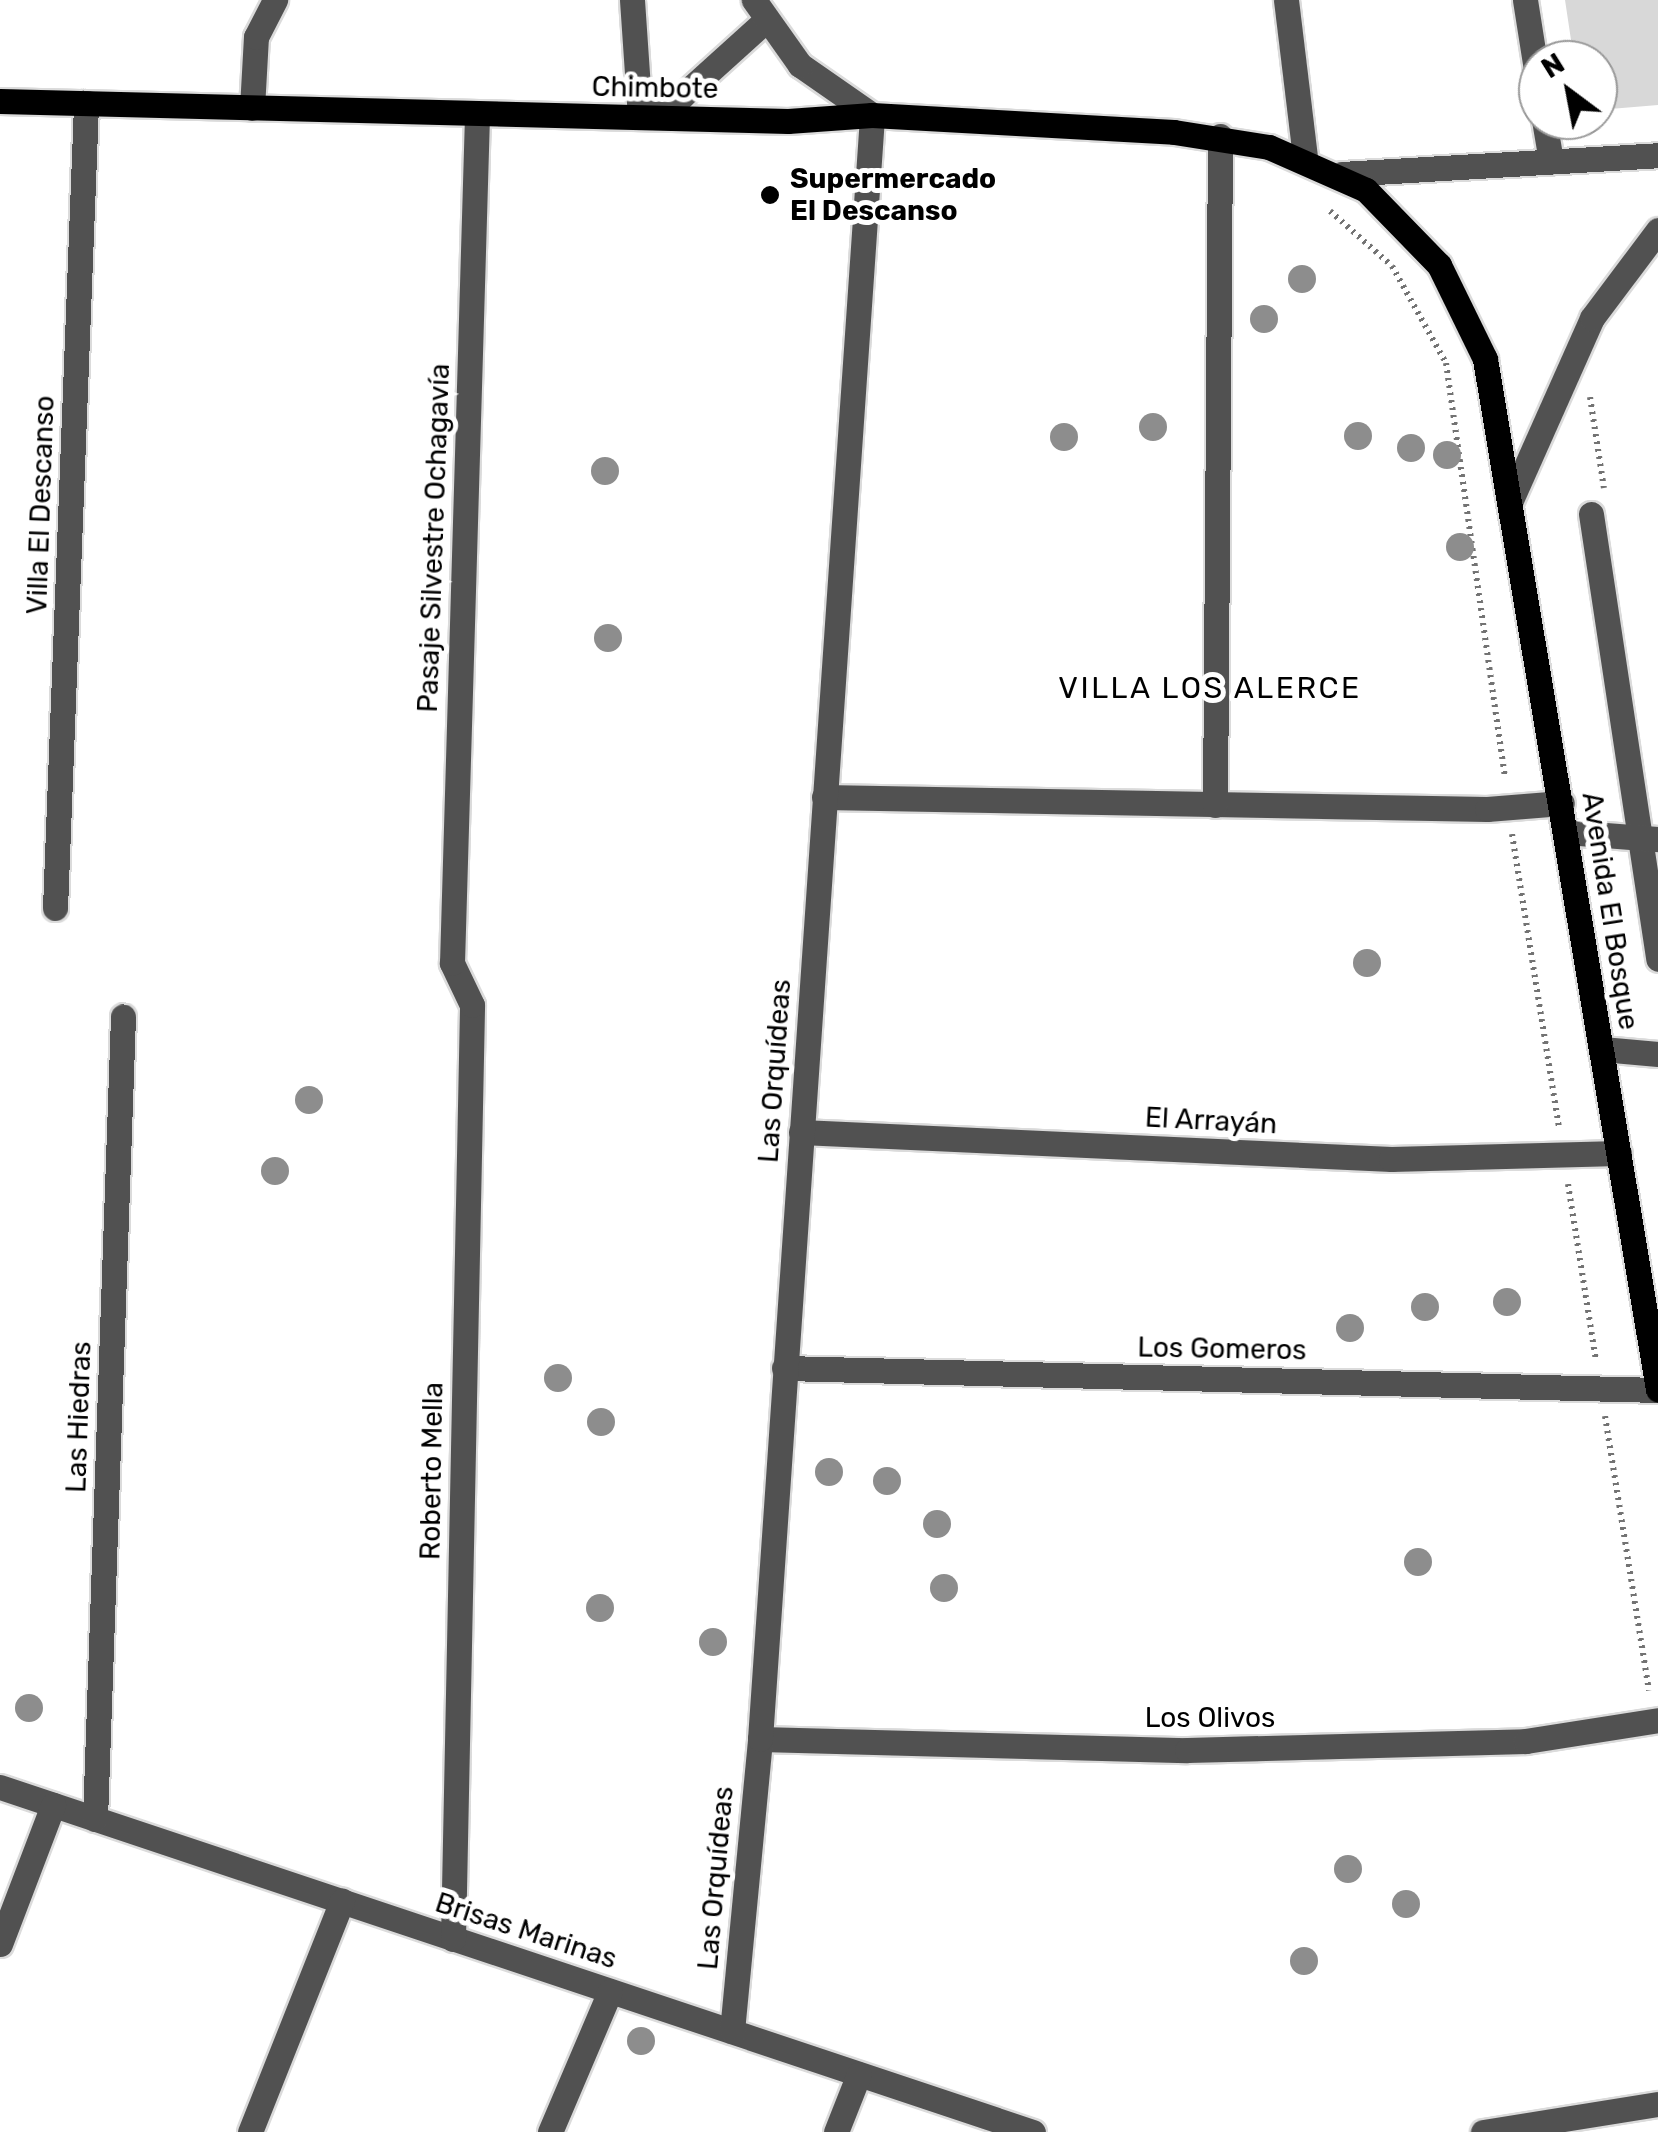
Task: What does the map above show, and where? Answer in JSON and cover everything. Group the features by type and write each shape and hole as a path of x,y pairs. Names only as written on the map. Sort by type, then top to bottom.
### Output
{"main road":[{"name":"Chimbote","path":"0,101 476,115 872,115 1220,136 1305,158"},
{"name":"Avenida El Bosque","path":"1305,158 1342,174 1420,240 1458,294 1485,359 1658,1390"}],"street":[{"path":"252,108 256,37 275,0"},
{"path":"632,0 640,117 682,96 759,11 820,84 872,115"},
{"path":"1286,0 1305,158"},
{"path":"1525,0 1531,40"},
{"name":"Villa El Descanso","path":"55,908 86,103"},
{"name":"Pasaje Silvestre Ochagavía","path":"472,1005 452,963 476,115"},
{"name":"Las Orquídeas","path":"732,2032 760,1739 872,115"},
{"path":"1216,804 1220,136"},
{"path":"1547,140 1551,161"},
{"path":"1342,174 1658,155"},
{"path":"1511,500 1592,318 1658,230"},
{"name":"Avenida El Bosque","path":"1591,514 1649,839 1658,959"},
{"path":"824,798 1216,804 1562,803"},
{"path":"1566,832 1649,839"},
{"name":"Roberto Mella","path":"452,1939 472,1005"},
{"name":"Las Hiedras","path":"95,1819 123,1016"},
{"path":"1602,1050 1658,1054"},
{"name":"El Arrayán","path":"800,1132 1391,1159 1619,1153"},
{"name":"Los Gomeros","path":"784,1368 1658,1390"},
{"name":"Los Olivos","path":"760,1739 1187,1750 1526,1741 1656,1720"},
{"name":"Brisas Marinas","path":"0,1787 1033,2132"},
{"path":"0,1944 52,1805"},
{"path":"250,2132 342,1900"},
{"path":"550,2132 610,1991"},
{"path":"836,2132 859,2074"},
{"path":"1483,2132 1658,2104"}],"path":[{"path":"1320,205 1392,266 1446,363 1507,797"},
{"path":"1510,816 1656,1720"}],"shaded area":[{"path":"1565,0 1658,0 1658,105 1618,108 1618,40 1571,40"}],"place":[{"name":"Supermercado El Descanso","path":"770,195"}],"district":[{"name":"VILLA LOS ALERCE","path":"1210,688"}]}
